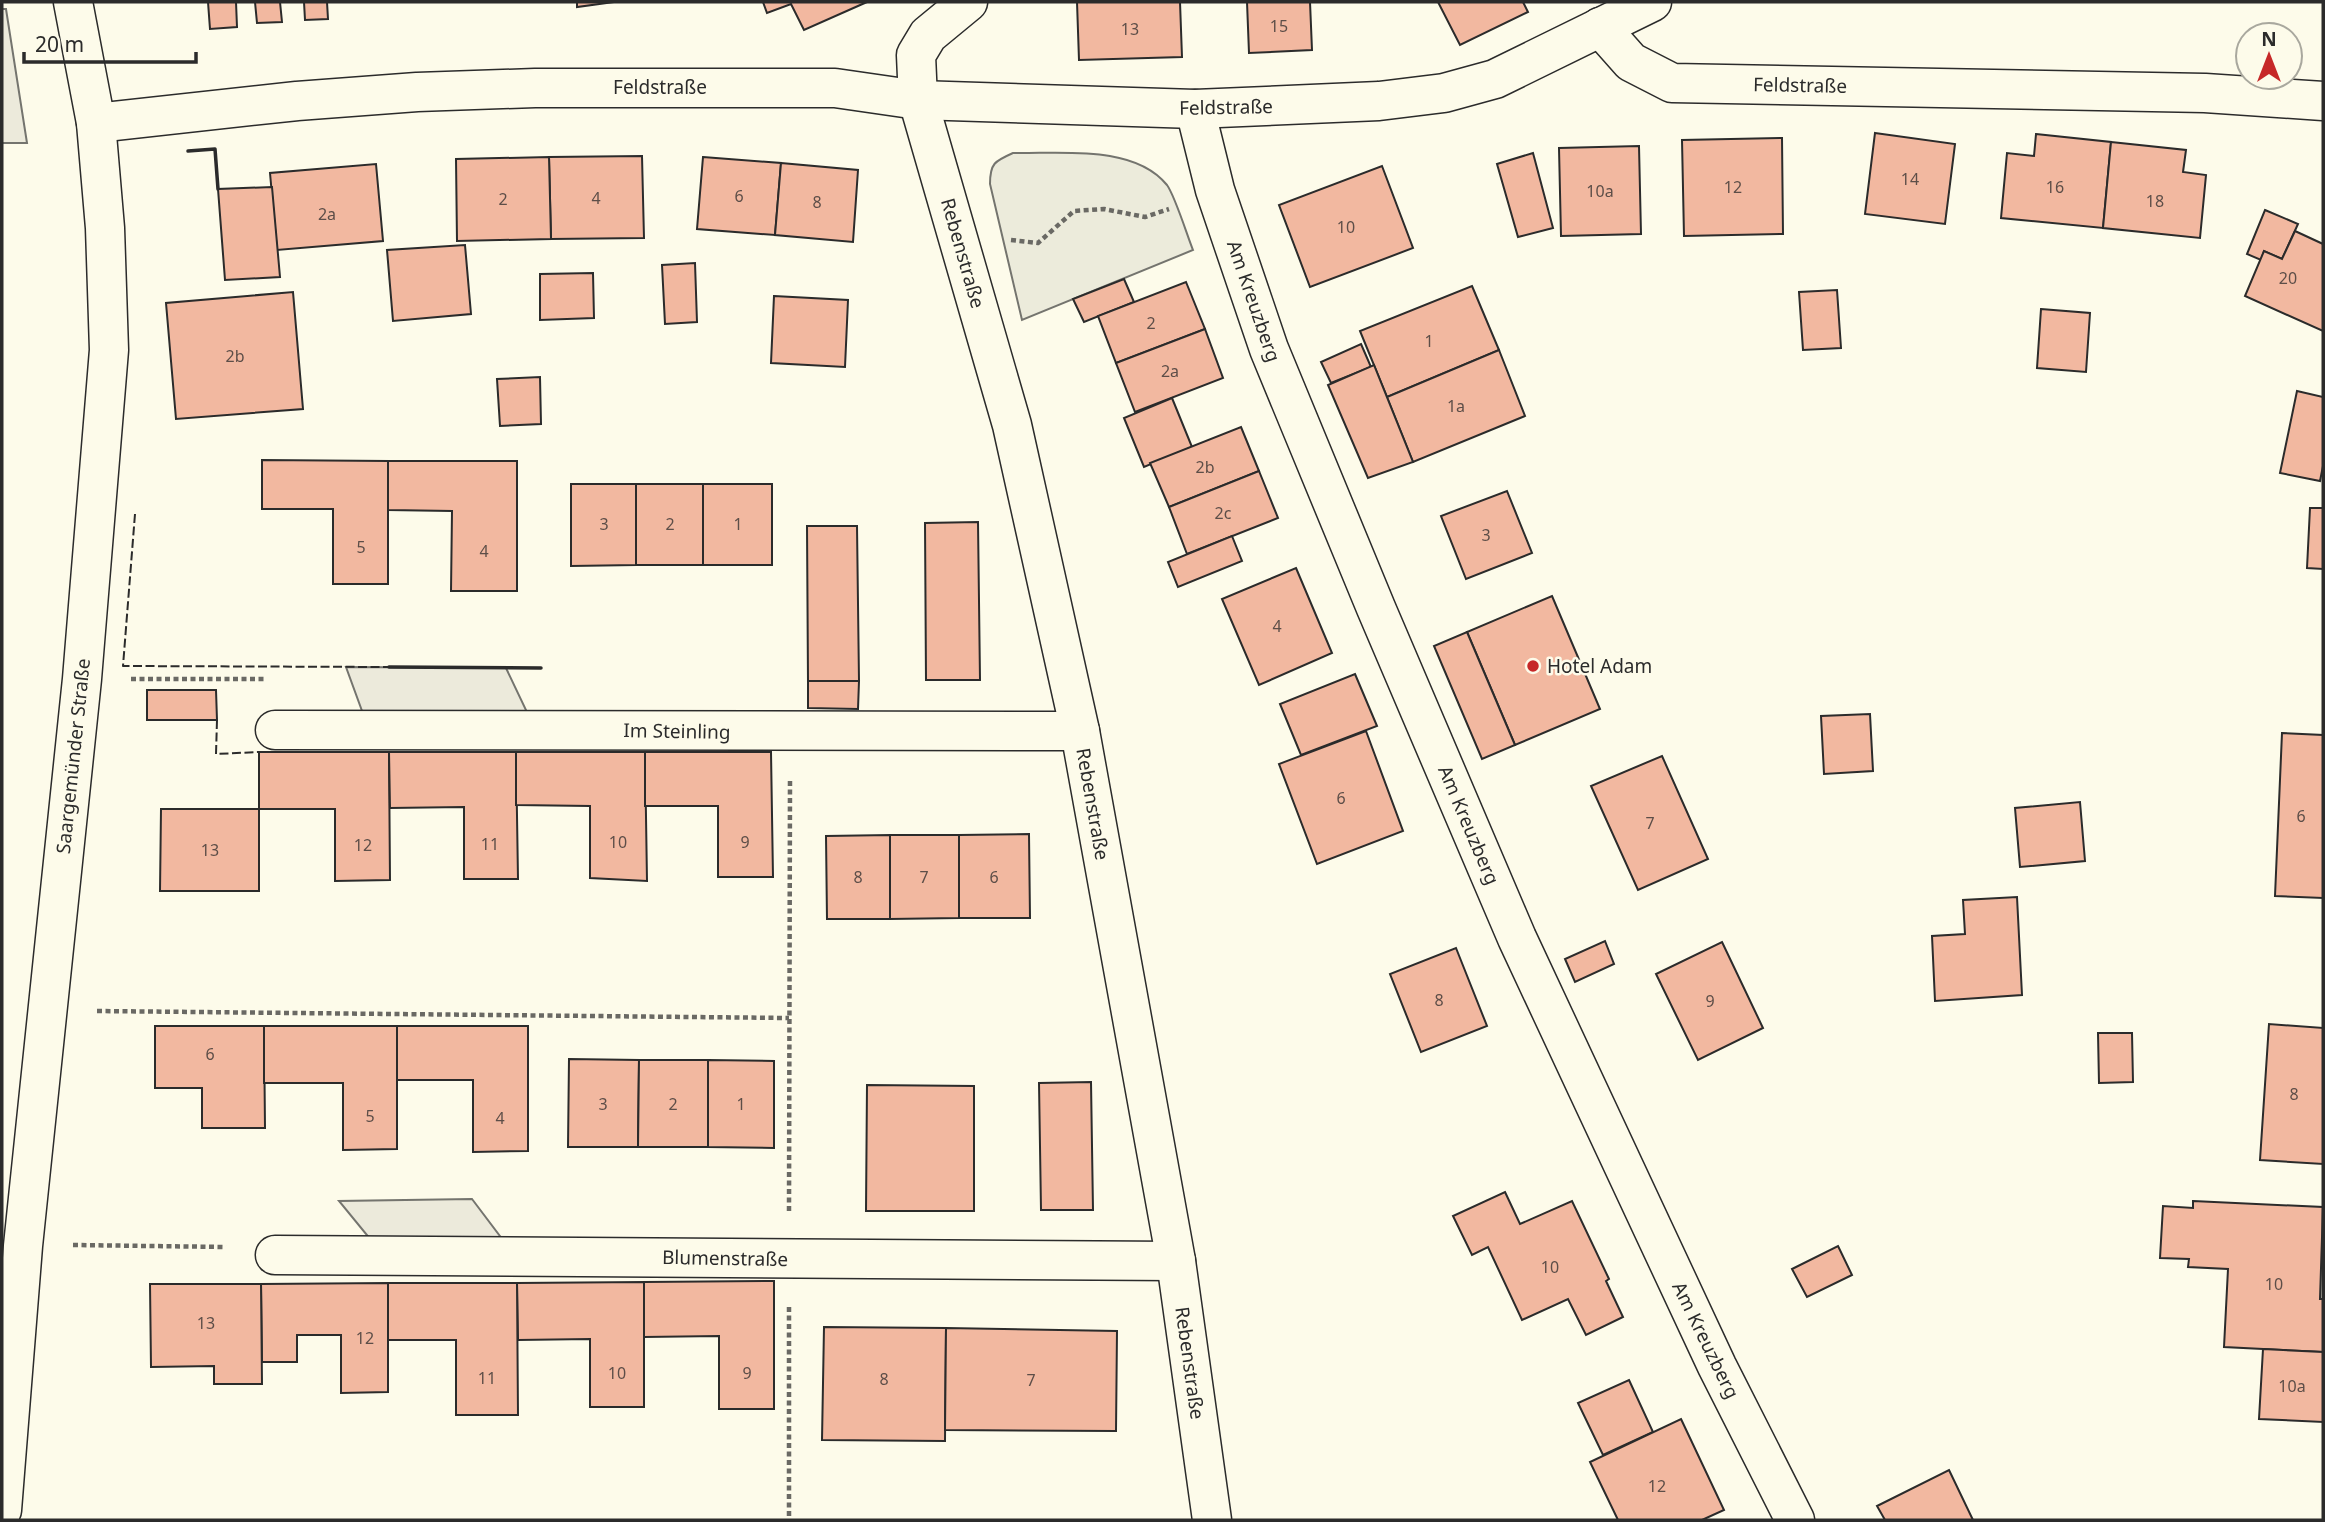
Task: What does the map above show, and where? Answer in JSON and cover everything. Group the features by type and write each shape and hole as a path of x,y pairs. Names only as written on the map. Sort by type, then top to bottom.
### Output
{"street":[{"name":"Saargemünder Straße","path":"2,1510 23,1246 82,679 108,350 105,228 96,123 72,2"},
{"name":"Rebenstraße","path":"968,2 928,35 916,55 918,100 1012,425 1080,731 1176,1261 1212,1520"},
{"path":"1600,27 1652,2"},
{"name":"Feldstraße","path":"96,123 297,101 522,88 835,88 918,100 1195,109 1379,101 1444,93 1495,79 1600,27 1631,62 1672,83 2205,93 2323,102"},
{"name":"Am Kreuzberg","path":"1195,109 1215,190 1269,349 1381,620 1517,938 1717,1366 1795,1520"},
{"name":"Im Steinling","path":"275,730 1080,731"},
{"name":"Blumenstraße","path":"275,1255 1176,1261"}],"path":[{"path":"1003,239 1038,243 1074,211 1104,209 1145,217 1175,207"},
{"path":"125,679 264,679 275,730"},
{"path":"789,1520 790,732"},
{"path":"94,1010 789,1018"},
{"path":"62,1245 233,1247 275,1255"}],"shaded area":[{"path":"2,9 6,9 27,143 2,143"},
{"path":"1013,153 1095,154 1136,163 1153,172 1170,190 1193,250 1022,320 990,184 991,171 995,164"},
{"path":"346,667 506,668 535,729 369,730"},
{"path":"472,1199 515,1256 384,1256 339,1201"}],"building":[{"path":"208,2 236,2 237,27 210,29"},
{"path":"255,2 280,2 282,22 257,23"},
{"path":"304,2 327,2 328,19 305,20"},
{"path":"577,2 614,2 577,7"},
{"path":"763,2 867,2 804,30 791,4 767,13"},
{"path":"1077,2 1180,2 1182,57 1079,60"},
{"path":"1247,2 1310,2 1312,50 1249,53"},
{"path":"1438,2 1523,2 1528,12 1460,45"},
{"path":"1875,133 1955,144 1945,224 1865,214"},
{"path":"2036,134 2111,142 2103,228 2001,218 2007,153 2034,156"},
{"path":"1782,138 1783,234 1684,236 1682,140"},
{"path":"2111,142 2186,150 2183,172 2206,175 2200,238 2103,228"},
{"path":"1639,146 1641,234 1561,236 1559,148"},
{"path":"1533,153 1553,228 1518,237 1497,164"},
{"path":"642,156 644,238 551,239 549,157"},
{"path":"549,157 551,239 457,241 456,159"},
{"path":"703,157 781,163 775,235 697,229"},
{"path":"781,163 858,170 853,242 775,235"},
{"path":"376,164 383,241 277,250 270,173"},
{"path":"1382,166 1413,248 1310,287 1279,205"},
{"path":"272,187 280,277 225,280 218,189"},
{"path":"2265,210 2298,224 2282,259 2264,251 2261,260 2247,254"},
{"path":"2295,231 2323,244 2323,331 2245,296 2264,251 2282,259"},
{"path":"465,245 471,314 393,321 387,250"},
{"path":"695,263 697,322 665,324 662,265"},
{"path":"593,273 594,318 540,320 540,274"},
{"path":"1124,279 1134,302 1084,322 1073,299"},
{"path":"1186,282 1205,329 1116,363 1098,316"},
{"path":"1472,286 1499,350 1387,397 1360,331"},
{"path":"1837,290 1841,348 1803,350 1799,292"},
{"path":"293,292 303,409 176,419 166,303"},
{"path":"774,296 848,300 845,367 771,363"},
{"path":"2041,309 2090,313 2086,372 2037,368"},
{"path":"1205,329 1223,378 1135,412 1116,363"},
{"path":"1361,344 1371,367 1331,383 1321,362"},
{"path":"1499,350 1525,416 1413,462 1387,397"},
{"path":"1374,365 1413,462 1368,478 1328,385"},
{"path":"540,377 541,424 500,426 497,379"},
{"path":"2297,391 2323,397 2323,466 2320,481 2280,473"},
{"path":"1172,398 1192,447 1144,467 1124,418"},
{"path":"1241,427 1259,471 1169,507 1150,463"},
{"path":"262,460 388,461 388,584 333,584 333,509 262,509"},
{"path":"388,461 517,461 517,591 451,591 452,511 388,510"},
{"path":"1259,471 1278,518 1187,554 1169,507"},
{"path":"571,484 636,484 636,565 571,566"},
{"path":"636,484 703,484 703,565 636,565"},
{"path":"703,484 772,484 772,565 703,565"},
{"path":"1507,491 1532,553 1466,579 1441,516"},
{"path":"2310,508 2323,508 2323,569 2307,568"},
{"path":"978,522 980,680 926,680 925,523"},
{"path":"807,526 857,526 859,681 808,681"},
{"path":"1232,536 1242,561 1178,587 1168,562"},
{"path":"1296,568 1332,653 1259,685 1222,599"},
{"path":"1552,596 1600,709 1515,745 1467,632"},
{"path":"1467,632 1515,745 1482,759 1434,646"},
{"path":"1355,674 1377,726 1301,755 1280,704"},
{"path":"808,681 859,681 858,709 808,708"},
{"path":"147,690 216,690 217,720 147,720"},
{"path":"1870,714 1873,771 1824,774 1821,716"},
{"path":"1366,731 1403,831 1317,864 1279,764"},
{"path":"2282,733 2323,735 2323,898 2275,896"},
{"path":"259,752 389,752 390,880 335,881 335,809 259,809"},
{"path":"389,752 516,752 518,879 464,879 464,807 390,808"},
{"path":"516,752 645,752 647,881 590,878 590,806 516,805"},
{"path":"645,752 771,752 773,877 718,877 718,806 645,806"},
{"path":"1662,756 1708,859 1638,890 1591,786"},
{"path":"2080,802 2085,861 2020,867 2015,808"},
{"path":"161,809 259,809 259,891 160,891"},
{"path":"1029,834 1030,918 959,918 959,835"},
{"path":"890,835 890,919 827,919 826,836"},
{"path":"890,835 959,835 959,918 890,919"},
{"path":"2017,897 2022,995 1935,1001 1932,936 1965,934 1963,900"},
{"path":"1605,941 1614,964 1575,982 1565,959"},
{"path":"1722,942 1763,1028 1698,1060 1656,974"},
{"path":"1456,948 1487,1026 1421,1052 1390,974"},
{"path":"2269,1024 2323,1028 2323,1164 2260,1160"},
{"path":"155,1026 264,1026 265,1128 202,1128 202,1088 155,1088"},
{"path":"264,1026 397,1026 397,1149 343,1150 343,1083 264,1083"},
{"path":"397,1026 528,1026 528,1151 473,1152 473,1080 397,1080"},
{"path":"2098,1033 2132,1033 2133,1082 2099,1083"},
{"path":"569,1059 639,1060 638,1147 568,1147"},
{"path":"639,1060 708,1060 708,1147 638,1147"},
{"path":"708,1060 774,1061 774,1148 708,1147"},
{"path":"1091,1082 1093,1210 1041,1210 1039,1083"},
{"path":"867,1085 974,1086 974,1211 866,1211"},
{"path":"1505,1192 1520,1224 1572,1201 1609,1279 1606,1281 1623,1317 1586,1335 1568,1299 1522,1320 1488,1247 1472,1255 1453,1216"},
{"path":"2193,1201 2323,1207 2320,1299 2323,1299 2323,1352 2224,1347 2228,1269 2188,1267 2189,1259 2160,1258 2163,1206 2193,1208"},
{"path":"1838,1246 1852,1275 1807,1297 1792,1269"},
{"path":"774,1281 774,1409 719,1409 719,1336 644,1337 644,1282"},
{"path":"644,1282 644,1407 590,1407 590,1339 518,1340 517,1283"},
{"path":"388,1283 517,1283 518,1415 456,1415 456,1340 388,1340"},
{"path":"388,1283 388,1392 341,1393 341,1335 297,1335 297,1362 262,1362 261,1284"},
{"path":"150,1284 261,1284 262,1384 214,1384 214,1366 151,1367"},
{"path":"824,1327 946,1328 945,1441 822,1440"},
{"path":"946,1328 1117,1331 1116,1431 945,1430"},
{"path":"2263,1349 2323,1352 2323,1422 2259,1419"},
{"path":"1629,1380 1653,1432 1603,1455 1578,1403"},
{"path":"1681,1419 1724,1510 1702,1520 1618,1520 1590,1462"},
{"path":"1949,1470 1973,1520 1885,1520 1877,1506"}],"fence":[{"path":"135,514 123,666 389,667"},
{"path":"217,720 216,754 259,752"}],"wall":[{"path":"188,151 215,149 218,189"},
{"path":"389,667 541,668"}],"place":[{"name":"Hotel Adam","path":"1533,666"}]}
